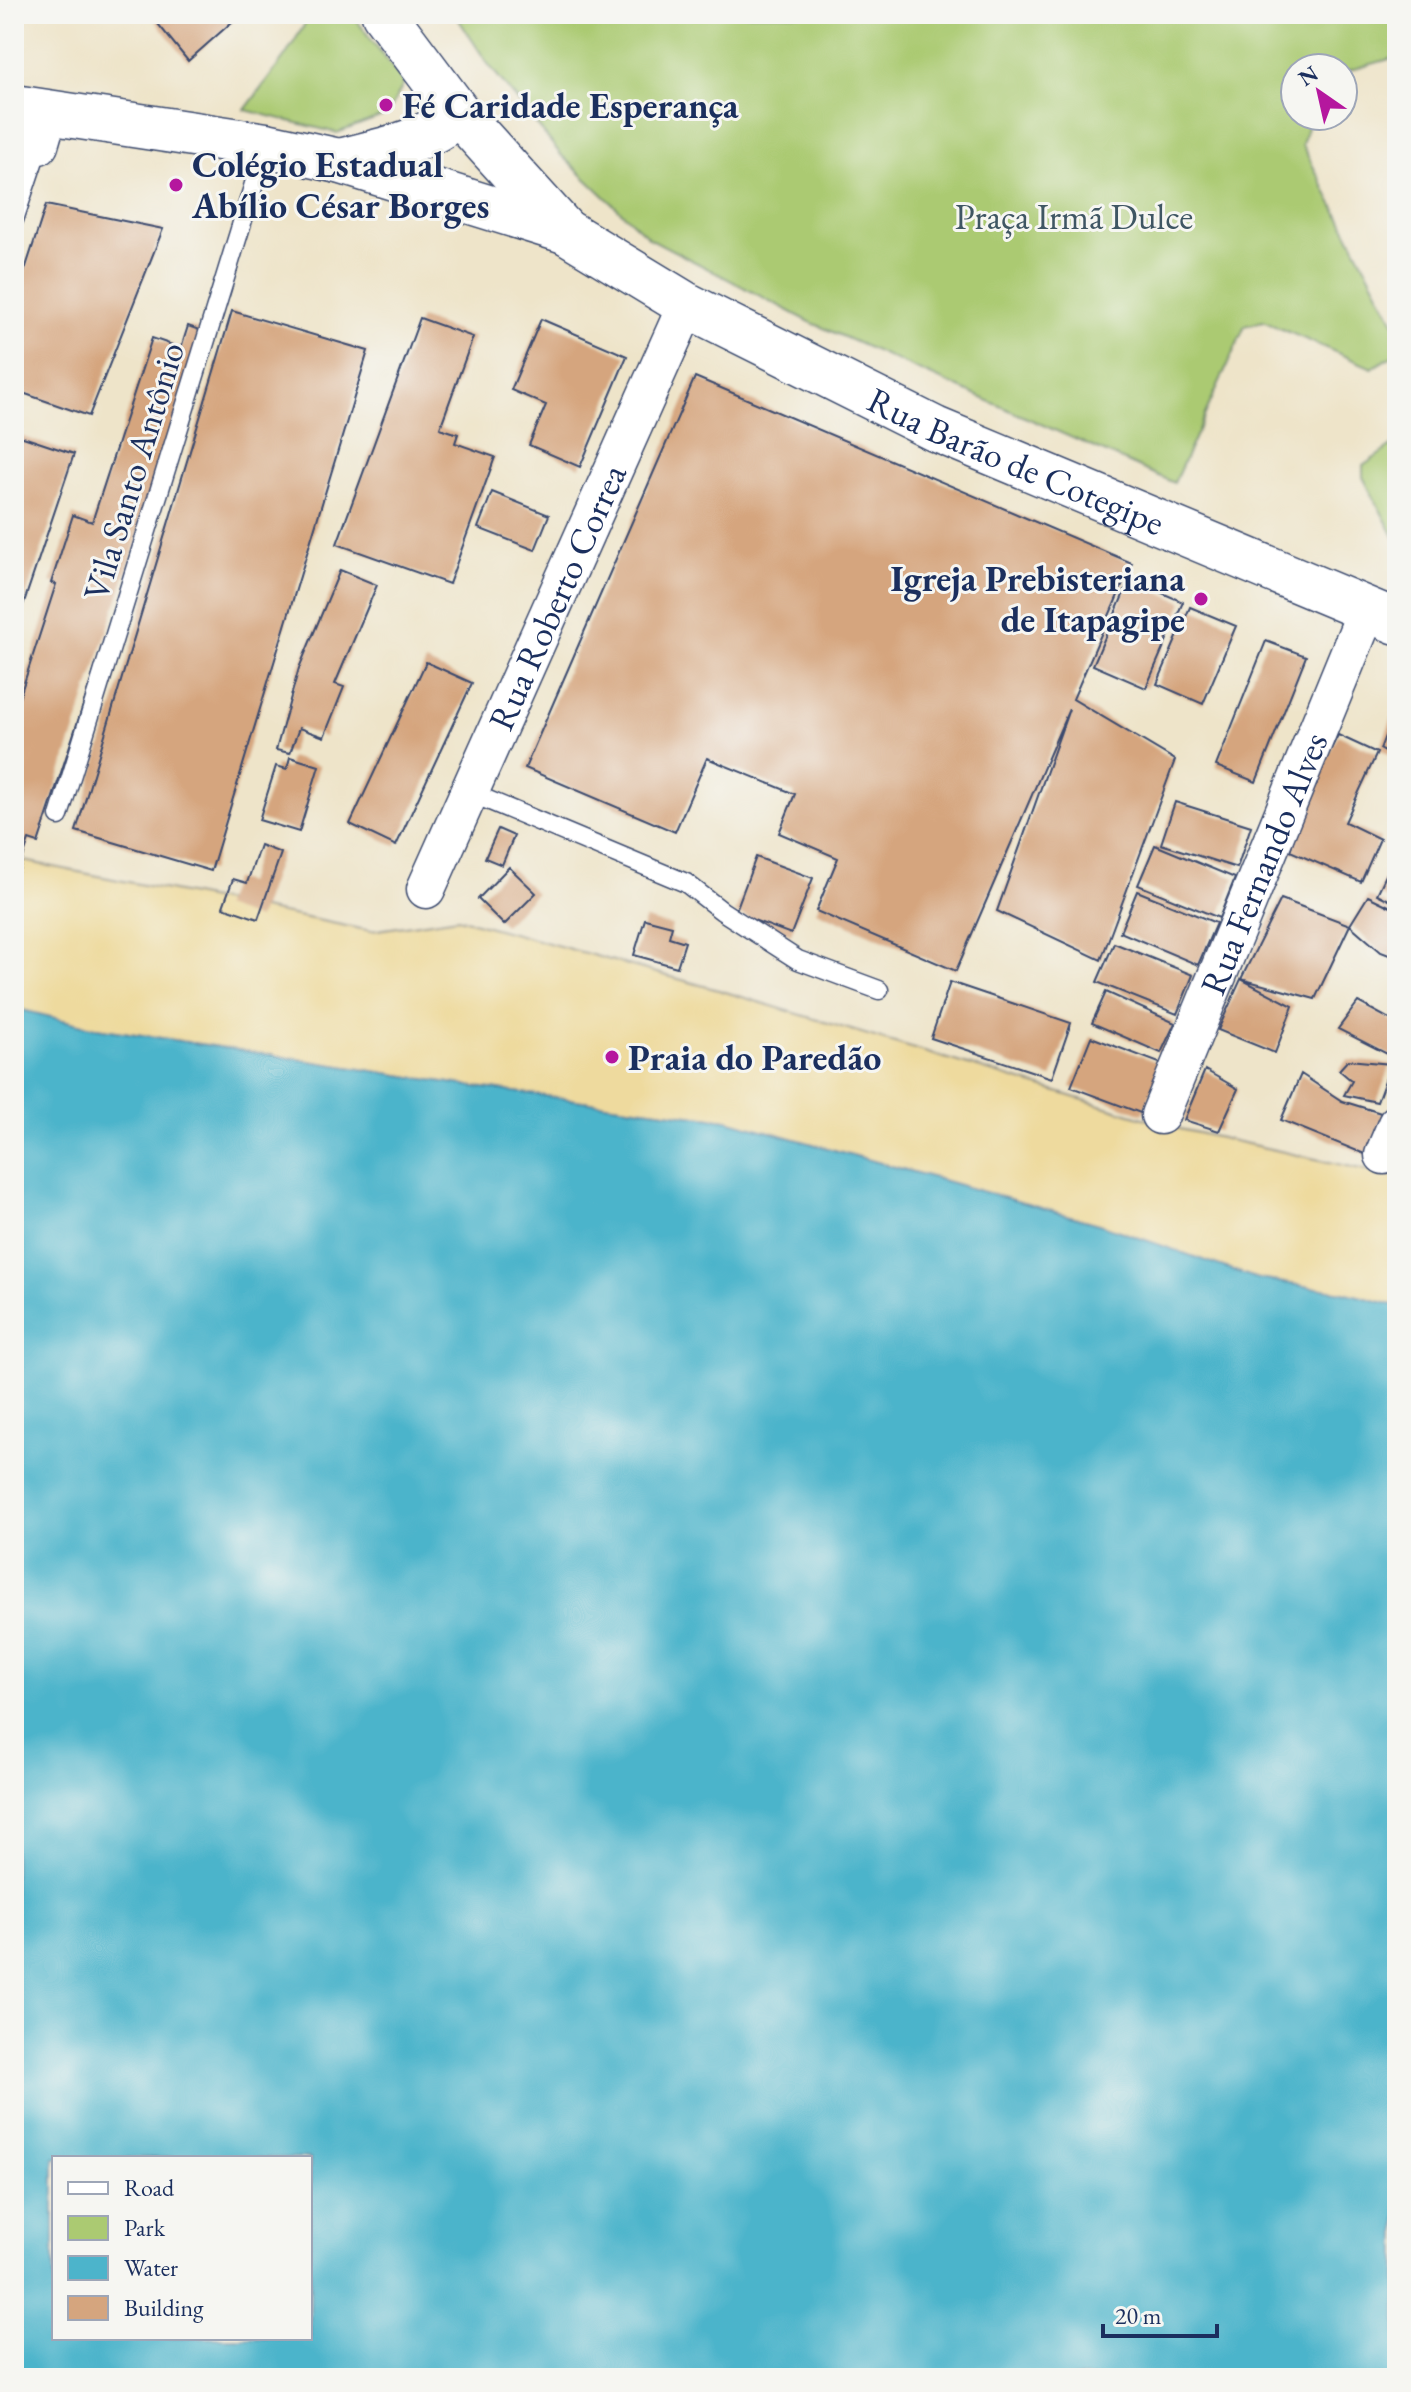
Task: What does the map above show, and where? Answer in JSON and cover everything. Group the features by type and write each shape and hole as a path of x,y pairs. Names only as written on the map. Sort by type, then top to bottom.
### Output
{"main road":[{"path":"384,14 459,114 565,231"},
{"path":"339,161 409,144 436,132 459,114"},
{"path":"34,121 266,145 339,161 565,231 687,305"},
{"name":"Rua Barão de Cotegipe","path":"687,305 973,446 1382,616"}],"street":[{"name":"Rua Roberto Correa","path":"426,889 687,305"},
{"name":"Rua Fernando Alves","path":"1160,1115 1382,616"}],"lane":[{"path":"14,220 34,121"},
{"name":"Vila Santo Antônio","path":"59,816 266,145"},
{"path":"471,793 686,883 742,925 798,960 879,990"}],"green space":[{"path":"311,14 352,14 404,83 388,114 337,133 245,110 286,55"},
{"name":"Praça Irmã Dulce","path":"455,14 1397,14 1397,57 1359,68 1359,52 1279,52 1279,132 1306,132 1302,145 1397,327 1397,353 1372,368 1263,321 1245,326 1174,483 810,322 649,238 562,156 488,64"},
{"path":"1393,445 1397,446 1397,542 1363,477 1363,466"}],"sand":[{"name":"Praia do Paredão","path":"14,859 371,931 458,918 722,991 1180,1129 1397,1177 1397,1306 1343,1292 1258,1279 1102,1225 727,1120 476,1087 91,1027 14,1008"}],"water":[{"path":"14,1008 91,1027 476,1087 727,1120 1102,1225 1258,1279 1343,1292 1397,1306 1397,2378 14,2378"}],"building":[{"path":"150,14 241,14 188,61"},
{"path":"46,205 163,229 89,416 14,390 14,304"},
{"path":"232,311 368,351 211,871 76,831"},
{"path":"420,318 473,337 440,428 458,434 455,443 495,457 449,584 337,544"},
{"path":"541,319 627,356 580,467 529,445 546,405 511,390"},
{"path":"188,326 205,332 38,843 29,840 14,885 14,714 56,584 51,583 73,515 92,522 152,338 181,348"},
{"path":"695,377 1132,563 1073,699 1175,760 1101,960 997,911 1069,709 956,971 816,911 838,858 779,833 795,794 707,758 675,832 525,768"},
{"path":"14,434 74,454 15,629 14,629"},
{"path":"492,492 549,515 535,550 478,528"},
{"path":"340,570 377,585 335,684 344,687 324,737 299,728 290,753 276,750 299,668"},
{"path":"1130,579 1183,602 1146,688 1093,665"},
{"path":"1190,607 1236,626 1203,704 1157,684"},
{"path":"1266,641 1306,656 1256,782 1216,766"},
{"path":"426,662 472,683 396,846 350,824"},
{"path":"1397,705 1397,759 1380,749"},
{"path":"1338,735 1377,753 1345,822 1380,839 1361,882 1290,851 1305,801"},
{"path":"290,757 319,766 299,832 259,820 276,766 287,769"},
{"path":"1175,802 1251,826 1237,868 1161,844"},
{"path":"498,829 514,836 502,865 485,858"},
{"path":"260,845 281,853 258,919 223,907 233,879 247,883"},
{"path":"1155,845 1235,878 1219,918 1138,885"},
{"path":"1397,852 1397,904 1377,894"},
{"path":"756,857 813,878 791,934 735,913"},
{"path":"509,867 536,893 504,925 478,899"},
{"path":"1137,891 1216,923 1198,965 1120,932"},
{"path":"1368,896 1397,910 1397,958 1381,952 1350,925"},
{"path":"1281,899 1350,925 1315,999 1241,979"},
{"path":"645,919 672,926 669,937 685,942 677,967 634,955"},
{"path":"1114,943 1193,975 1177,1014 1097,982"},
{"path":"1241,979 1293,1006 1275,1053 1218,1030"},
{"path":"950,982 1071,1023 1052,1078 931,1038"},
{"path":"1106,992 1175,1023 1161,1053 1092,1023"},
{"path":"1358,1002 1397,1023 1395,1058 1338,1029"},
{"path":"1091,1037 1162,1064 1143,1114 1071,1087"},
{"path":"1348,1060 1391,1064 1377,1102 1344,1095 1352,1081 1339,1070"},
{"path":"1205,1070 1238,1089 1219,1131 1184,1120"},
{"path":"1301,1074 1342,1101 1384,1114 1367,1155 1281,1120"}],"place":[{"name":"Fé Caridade Esperança","path":"386,105"},
{"name":"Colégio Estadual Abílio César Borges","path":"176,185"},
{"name":"Igreja Prebisteriana de Itapagipe","path":"1201,599"},
{"name":"Praia do Paredão","path":"612,1057"}]}
